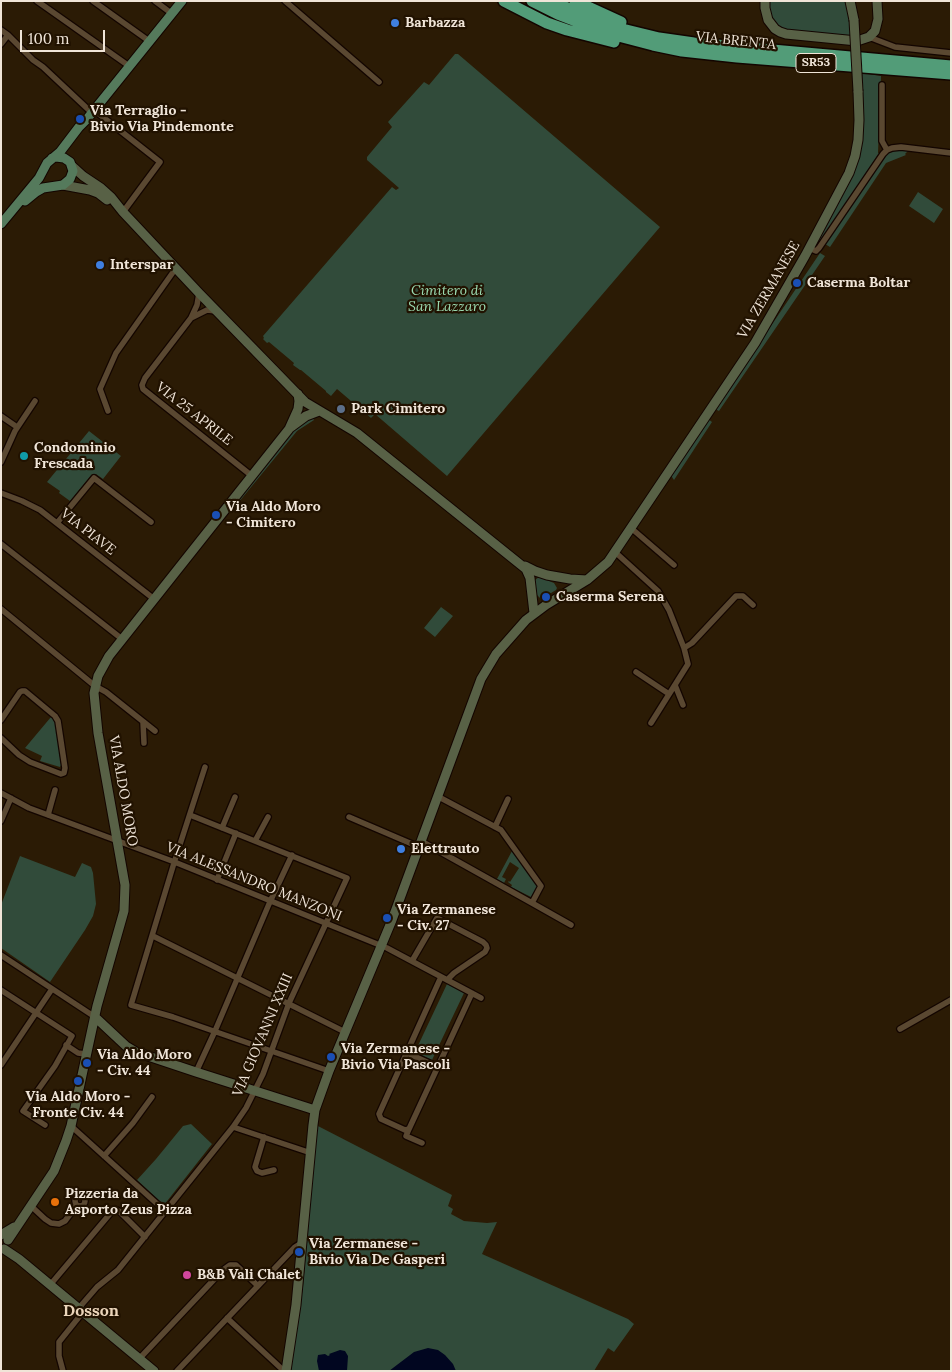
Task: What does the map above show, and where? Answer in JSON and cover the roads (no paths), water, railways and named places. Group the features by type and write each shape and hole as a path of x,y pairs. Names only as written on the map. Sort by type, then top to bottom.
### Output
{"highway":[{"path":"504,1 539,19 567,30 623,44 657,50 682,46"},
{"name":"SR53","path":"532,1 583,20"},
{"name":"SR53","path":"551,1 583,20"},
{"path":"576,1 621,22 682,46"},
{"name":"VIA BRENTA","path":"583,20 631,40 682,46 951,66"},
{"name":"VIA BRENTA","path":"682,46 747,58 951,74"}],"main road":[{"path":"1,224 34,184 47,163 60,152 177,6"},
{"path":"1,228 29,197 36,192 47,186 60,185 70,179 72,175 69,148 91,114"},
{"path":"52,158 60,157 71,164"},
{"path":"45,169 45,174 50,182 60,185"}],"street":[{"path":"37,1 129,66"},
{"path":"93,1 149,41"},
{"path":"155,1 177,6"},
{"path":"286,1 379,82"},
{"path":"766,1 765,8 768,20 780,32 857,41 868,37 875,31 878,19 878,1"},
{"name":"VIA ZERMANESE","path":"285,1371 296,1305 315,1110 329,1071 381,946 481,679 496,654 522,624 534,613 587,580 603,567 615,552 755,343 814,245 855,156 859,130 854,20 850,1"},
{"path":"1,30 43,67 91,114 160,162 123,212"},
{"path":"1,44 8,35"},
{"path":"868,37 895,48 951,53"},
{"path":"882,84 882,141 887,150"},
{"path":"814,245 887,150 901,146 951,153"},
{"path":"71,164 83,176 111,197 216,311 308,404 357,433 526,569 529,575 534,613"},
{"path":"60,185 84,188 98,193 123,212"},
{"path":"108,411 100,389 116,353 176,268"},
{"name":"VIA 25 APRILE","path":"199,293 197,306 191,318 145,378 142,385 143,389 252,476"},
{"path":"191,318 207,310 216,311"},
{"path":"298,394 298,409"},
{"path":"1,462 17,427 35,401"},
{"path":"289,429 298,409 302,404 308,404"},
{"path":"306,416 309,412 308,404"},
{"path":"289,429 306,416 319,411"},
{"path":"1,416 17,427"},
{"name":"VIA ALDO MORO","path":"5,1244 54,1171 71,1126 95,1017 125,905 125,886 118,841 98,733 94,692 98,676 104,662 289,429"},
{"path":"57,522 94,478 151,522"},
{"name":"VIA PIAVE","path":"1,493 30,505 57,522 154,599"},
{"path":"631,528 674,565"},
{"path":"1,544 122,639"},
{"path":"615,552 658,591 669,610 684,648 688,664 651,723"},
{"path":"515,560 534,571 551,576 587,580"},
{"path":"551,576 561,584 562,596"},
{"path":"684,648 692,643 736,596 743,596 753,605"},
{"path":"1,609 95,686 106,692 155,731"},
{"path":"636,672 669,694"},
{"path":"675,685 683,705"},
{"path":"1,720 22,691 25,691 55,716 58,721 66,768 64,773 61,774 30,762 19,755 1,738"},
{"path":"143,722 144,743"},
{"path":"204,767 131,1005 173,1016 329,1071"},
{"path":"48,815 55,790"},
{"name":"VIA ALESSANDRO MANZONI","path":"1,793 29,808 118,841 381,946 481,998"},
{"path":"437,796 500,830 541,886 532,903"},
{"path":"222,828 234,797"},
{"path":"1,821 11,798"},
{"path":"495,827 508,799"},
{"path":"190,814 292,855 270,901 196,1072"},
{"path":"255,841 268,817"},
{"path":"349,817 420,844 571,925"},
{"path":"217,880 236,833"},
{"name":"VIA GIOVANNI XXIII","path":"63,1371 59,1356 59,1342 80,1310 97,1287 118,1270 145,1237 233,1127 256,1092 289,1003 347,878 292,855"},
{"path":"412,961 437,918 486,945 485,952 447,980"},
{"path":"153,936 345,1032"},
{"path":"1,955 95,1017 131,1049 315,1110"},
{"path":"409,1129 405,1130 381,1119 379,1114 441,977"},
{"path":"1,1066 52,989"},
{"path":"1,990 72,1036 24,1111 46,1124"},
{"path":"422,1143 406,1136 472,993"},
{"path":"900,1029 951,1000"},
{"path":"66,1045 78,1053 86,1054"},
{"path":"407,1052 438,1067"},
{"path":"104,1156 133,1123 152,1096"},
{"path":"71,1126 165,1211"},
{"path":"233,1127 311,1153"},
{"path":"264,1137 255,1167 257,1171 262,1173 274,1170"},
{"path":"31,1206 51,1223 60,1224 65,1222 78,1205"},
{"path":"50,1285 114,1209 119,1211 145,1237"},
{"path":"177,1371 295,1246 303,1242"},
{"path":"5,1244 19,1260 154,1371"},
{"path":"139,1359 223,1270 230,1265 236,1265 258,1286"},
{"path":"227,1318 285,1371"}],"water":[{"path":"428,1348 438,1350 445,1355 456,1371 389,1371 414,1352"},
{"path":"340,1350 345,1351 348,1356 347,1371 319,1371 318,1355 325,1354 328,1356"}],"place":[{"name":"Barbazza","path":"395,23"},
{"name":"Via Terraglio - Bivio Via Pindemonte","path":"80,119"},
{"name":"Interspar","path":"100,265"},
{"name":"Caserma Boltar","path":"797,283"},
{"name":"Park Cimitero","path":"341,409"},
{"name":"Condominio Frescada","path":"24,456"},
{"name":"Via Aldo Moro - Cimitero","path":"216,515"},
{"name":"Caserma Serena","path":"546,597"},
{"name":"Elettrauto","path":"401,849"},
{"name":"Via Zermanese - Civ. 27","path":"387,918"},
{"name":"Via Zermanese - Bivio Via Pascoli","path":"331,1057"},
{"name":"Via Aldo Moro - Civ. 44","path":"87,1063"},
{"name":"Via Aldo Moro - Fronte Civ. 44","path":"78,1081"},
{"name":"Pizzeria da Asporto Zeus Pizza","path":"55,1202"},
{"name":"Via Zermanese - Bivio Via De Gasperi","path":"299,1252"},
{"name":"B&B Vali Chalet","path":"187,1275"}],"district":[{"name":"Dosson","path":"91,1311"}],"park label":[{"name":"Cimitero di San Lazzaro","path":"447,300"}]}
